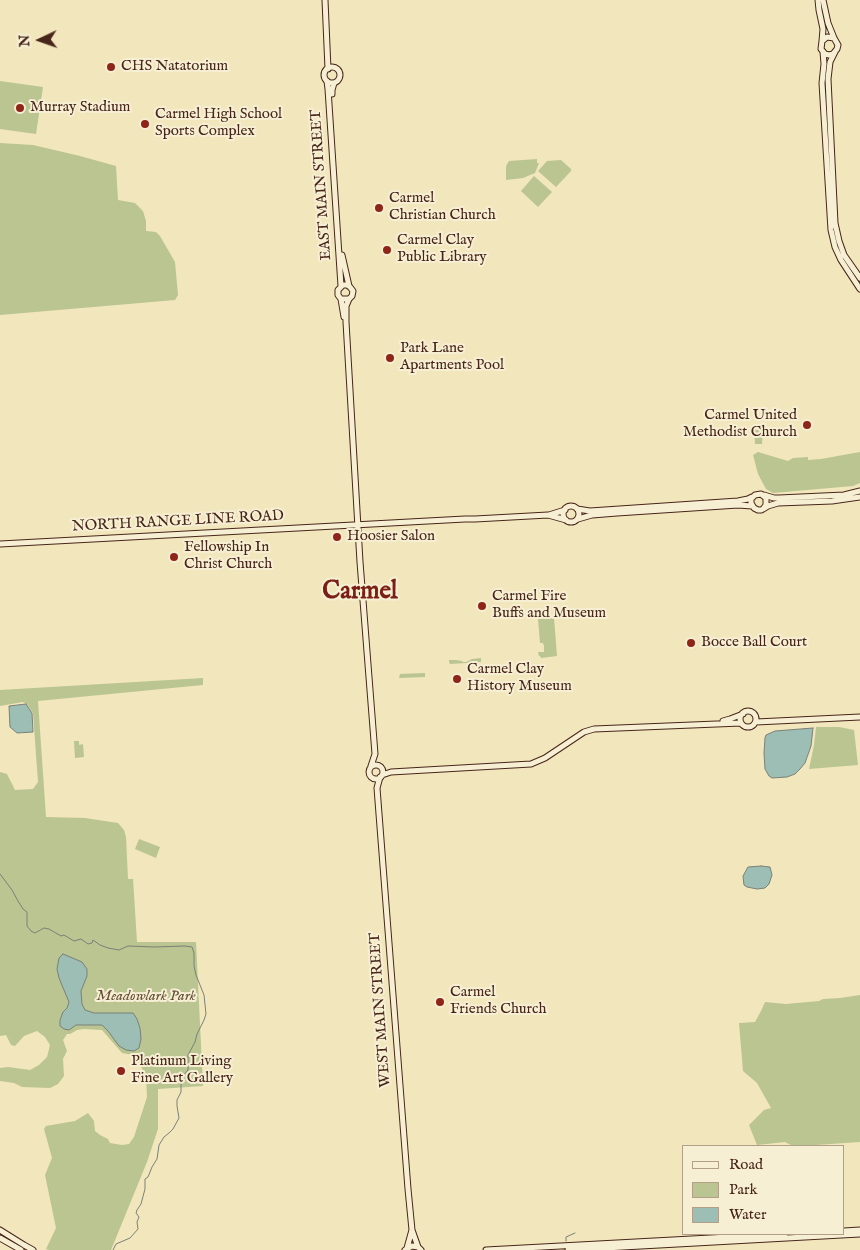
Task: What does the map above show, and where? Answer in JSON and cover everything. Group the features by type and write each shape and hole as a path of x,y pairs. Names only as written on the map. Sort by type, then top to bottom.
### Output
{"main road":[{"path":"325,0 328,69 324,75 327,81 334,83 340,75 328,52"},
{"path":"818,0 818,10 824,29 820,46 823,52 824,64 822,83 831,230 835,247 841,260 860,289"},
{"path":"823,0 825,13 838,45 830,62 828,78 835,223 844,255 860,278"},
{"path":"822,40 827,37 834,38"},
{"path":"823,52 829,55 835,52"},
{"path":"328,69 335,68"},
{"name":"EAST MAIN STREET","path":"327,81 341,286"},
{"name":"EAST MAIN STREET","path":"334,83 332,90 342,260 349,286"},
{"path":"346,322 338,292 343,285 349,286 353,293 348,299 346,306 346,322 358,524 375,755 369,771 371,776 375,778 391,772 536,763 584,732 594,729 710,723 730,720 746,712 754,714 756,720"},
{"path":"341,299 348,299"},
{"path":"548,516 572,506 577,509 590,511 738,501 746,500 758,494 779,498 844,494 860,491"},
{"path":"763,509 767,503 764,495"},
{"path":"752,497 752,506"},
{"path":"548,516 573,522 592,515 738,505 752,506 758,510 781,502 832,501 860,498"},
{"path":"577,509 580,515 578,519"},
{"path":"564,510 566,520"},
{"name":"NORTH RANGE LINE ROAD","path":"0,544 358,524 548,516"},
{"path":"741,723 742,714"},
{"path":"756,720 770,722 860,717"},
{"path":"710,723 741,723 749,727 756,720"},
{"path":"375,755 383,771 381,776"},
{"path":"372,766 380,766 391,772"},
{"name":"WEST MAIN STREET","path":"371,776 377,788 412,1230 419,1248"},
{"name":"WEST MAIN STREET","path":"377,788 381,776"},
{"path":"0,1230 33,1250"},
{"name":"WEST MAIN STREET","path":"406,1249 412,1230"},
{"path":"845,1230 860,1230"},
{"path":"845,1235 860,1234"},
{"path":"486,1250 766,1235"},
{"path":"568,1250 842,1235"},
{"path":"0,1238 20,1250"},
{"path":"406,1249 412,1246 419,1248"}],"green space":[{"name":"Murray Stadium","path":"0,81 43,87 36,134 0,129"},
{"path":"0,143 33,145 116,166 118,200 135,203 143,211 146,231 156,232 160,236 175,262 178,295 175,300 0,315"},
{"path":"537,159 537,163 539,163 535,173 523,178 506,180 506,166 509,161"},
{"path":"561,160 571,171 556,187 538,171 547,161"},
{"path":"534,176 552,192 538,207 521,191"},
{"path":"754,430 763,430 762,444 755,444"},
{"path":"758,452 788,461 793,458 808,457 808,460 821,459 860,452 860,483 853,486 773,493 766,489 758,474 753,455"},
{"path":"554,618 557,656 541,658 538,652 544,652 544,646 543,643 540,643 538,619"},
{"path":"481,658 481,662 450,664 449,662 449,660 456,660 466,662"},
{"path":"425,673 425,677 399,678 400,674"},
{"name":"Meadowlark Park","path":"203,678 203,685 38,701 46,817 85,818 118,823 124,830 126,837 128,879 133,879 137,942 196,942 203,1086 158,1089 158,1129 147,1162 111,1250 49,1250 46,1249 56,1228 45,1175 52,1158 44,1129 46,1126 75,1121 88,1113 94,1121 95,1131 108,1139 110,1143 129,1144 134,1137 147,1097 146,1076 133,1055 122,1053 102,1030 84,1029 67,1034 63,1040 67,1051 63,1059 64,1076 58,1084 50,1088 22,1087 14,1083 0,1081 0,1068 8,1067 30,1070 47,1057 50,1045 45,1037 37,1031 24,1036 15,1046 11,1045 6,1035 0,1036 0,772 7,774 15,790 33,789 38,782 33,713 27,704 23,702 0,706 0,690"},
{"path":"816,727 839,727 854,730 858,765 809,769"},
{"path":"74,741 79,741 79,745 83,744 84,757 75,758"},
{"path":"139,839 160,847 156,858 135,849"},
{"path":"860,995 860,1142 791,1145 785,1142 757,1145 749,1125 764,1110 771,1108 757,1083 743,1071 739,1023 755,1022 765,1002 786,1004"}],"water":[{"path":"26,704 32,713 33,732 17,733 10,727 9,706"},
{"path":"813,728 811,746 805,763 800,769 795,774 787,777 772,778 769,776 765,769 766,735 775,731"},
{"path":"748,867 770,867 772,875 769,884 765,888 757,889 744,885 743,876"},
{"path":"63,954 82,962 87,969 87,976 81,991 82,1004 85,1010 94,1013 133,1013 140,1028 141,1039 139,1048 134,1051 126,1050 119,1046 102,1025 76,1025 69,1030 60,1026 63,1012 69,1002 57,969 59,958"}],"waterway":[{"path":"0,874 23,909 27,912 27,926 35,933 44,928 49,929 74,941 81,939 88,944 92,943 93,940 100,945 119,950 128,946 185,946 192,947 194,953 194,966 204,995 206,1014 188,1055 188,1070 181,1078 181,1092 177,1100 179,1118 173,1129 164,1137 159,1145 157,1159 148,1177 145,1179 145,1189 141,1204 136,1213 139,1217 137,1222 138,1229 130,1238 116,1244 113,1250"},
{"path":"566,1241 566,1237 575,1233"}],"place":[{"name":"CHS Natatorium","path":"111,67"},
{"name":"Murray Stadium","path":"20,108"},
{"name":"Carmel High School Sports Complex","path":"145,124"},
{"name":"Carmel Christian Church","path":"379,208"},
{"name":"Carmel Clay Public Library","path":"387,250"},
{"name":"Park Lane Apartments Pool","path":"390,358"},
{"name":"Carmel United Methodist Church","path":"807,425"},
{"name":"Hoosier Salon","path":"337,537"},
{"name":"Fellowship In Christ Church","path":"174,557"},
{"name":"Carmel Fire Buffs and Museum","path":"482,606"},
{"name":"Bocce Ball Court","path":"691,643"},
{"name":"Carmel Clay History Museum","path":"457,679"},
{"name":"Carmel Friends Church","path":"440,1002"},
{"name":"Platinum Living Fine Art Gallery","path":"121,1071"}],"district":[{"name":"Carmel","path":"360,593"}]}
